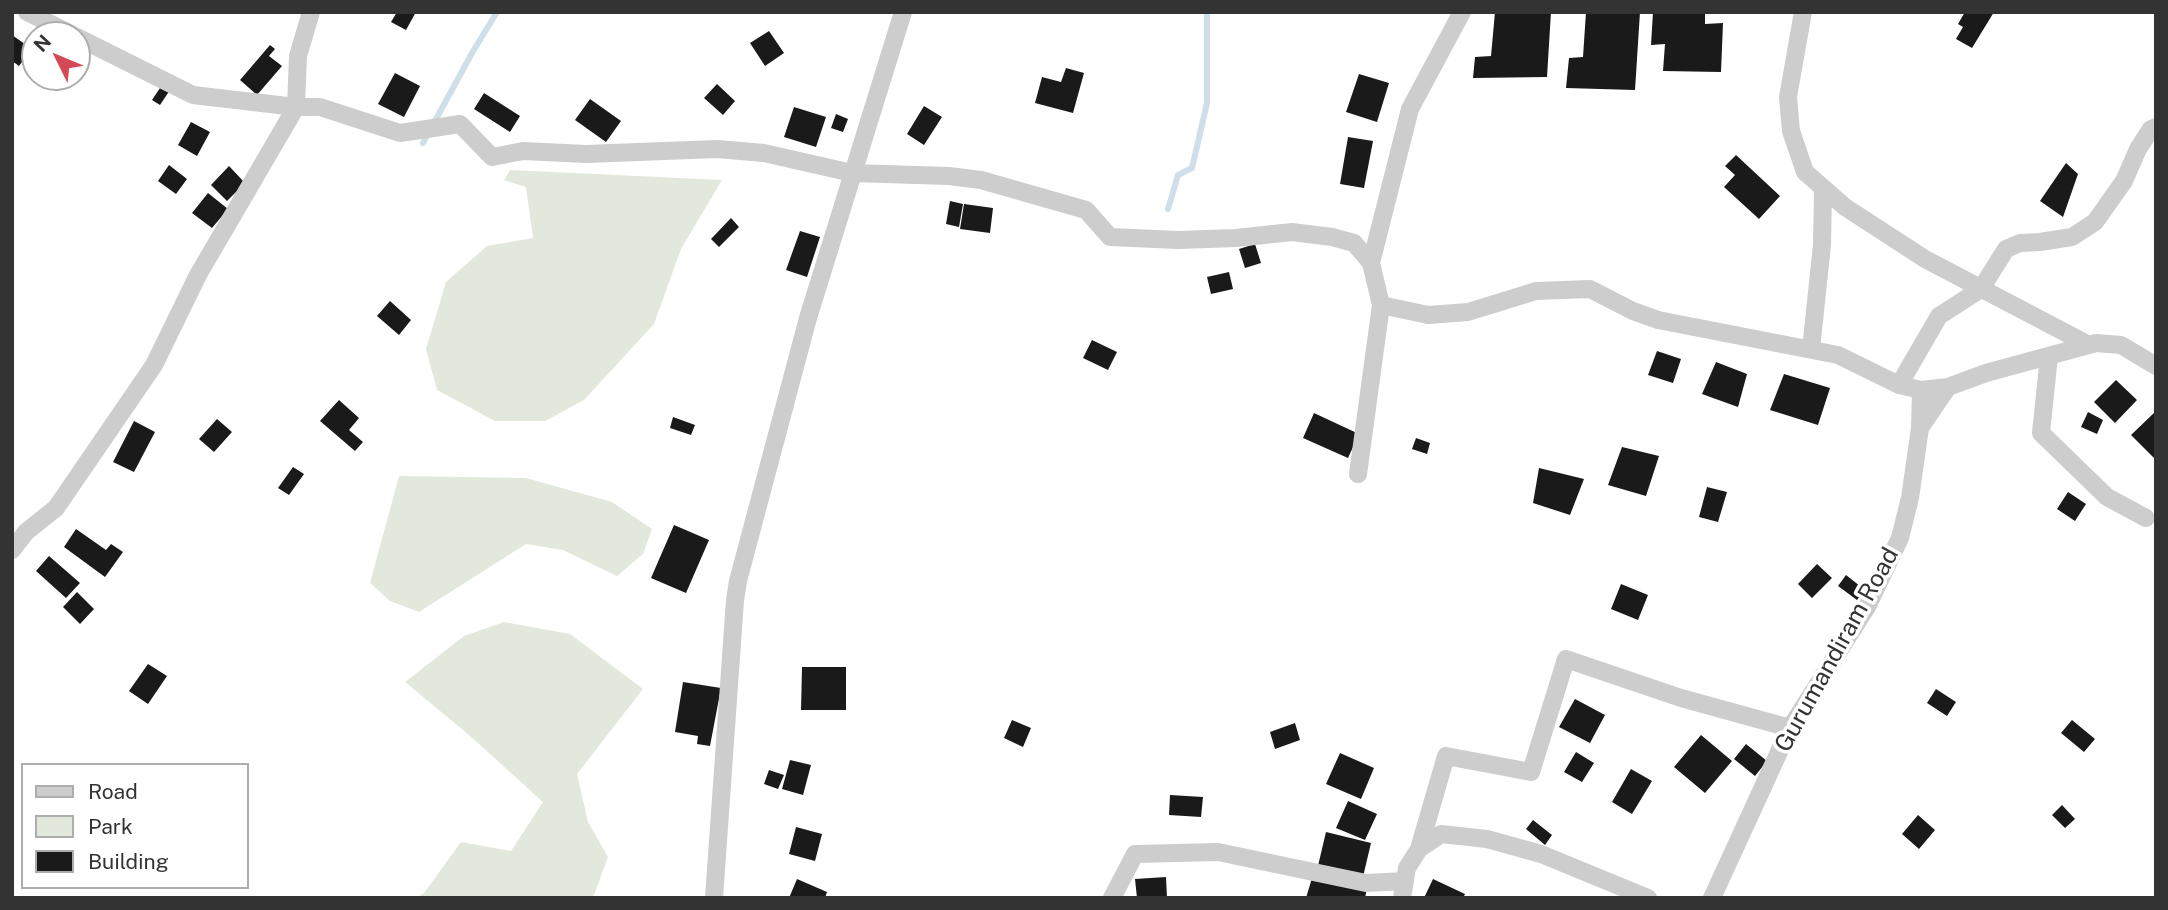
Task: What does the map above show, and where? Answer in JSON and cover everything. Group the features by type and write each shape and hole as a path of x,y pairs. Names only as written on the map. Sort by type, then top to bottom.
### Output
{"street":[{"path":"27,12 45,21"},
{"path":"12,550 26,532 56,508 154,365 198,275 296,107 298,56 311,12"},
{"path":"714,898 738,581 808,318 903,12"},
{"path":"1371,263 1410,109 1462,12"},
{"path":"1803,12 1788,97 1791,131 1805,172 1845,208 1925,259 2087,344"},
{"path":"91,44 193,95 296,107 320,107 400,133 460,124 492,157 523,151 586,154 718,149 764,153 852,173 949,176 981,180 1086,209 1110,237 1178,240 1292,232 1354,243 1371,263 1381,305 1358,474"},
{"path":"1899,384 1939,316 1981,289 2006,249 2020,243 2072,237 2095,222 2124,181 2137,149 2151,129 2156,127"},
{"path":"1811,349 1822,245 1823,188"},
{"path":"1381,305 1429,315 1468,312 1536,291 1590,289 1633,311 1671,324 1838,355 1899,384 1921,390 1948,387 1986,373 2087,344 2121,345 2156,366"},
{"path":"2049,356 2041,433 2107,497 2146,518"},
{"path":"1920,428 1948,387"},
{"name":"Gurumandiram Road","path":"1712,898 1790,728 1867,607 1900,538 1910,498 1920,428 1921,390"},
{"path":"1112,898 1135,854 1218,852 1404,889 1407,867 1419,849 1446,756 1531,772 1566,659 1681,698 1790,728"},
{"path":"1419,849 1441,834 1487,839 1541,853 1648,898"}],"green space":[{"path":"510,170 722,180 681,249 654,324 584,400 545,421 495,421 437,390 426,349 446,282 487,246 533,238 526,187 504,180"},
{"path":"399,476 526,478 612,502 652,529 643,554 617,576 563,550 526,544 419,612 390,601 370,583"},
{"path":"504,622 570,634 643,689 577,774 588,822 608,857 593,898 416,898 424,893 461,842 511,851 543,802 405,682 464,636"}],"building":[{"path":"397,12 416,12 406,30 391,22"},
{"path":"1495,12 1551,12 1547,77 1473,78 1475,57 1491,56"},
{"path":"1586,12 1640,12 1635,90 1566,88 1569,58 1583,57"},
{"path":"1653,12 1705,12 1705,24 1723,23 1721,72 1663,71 1665,44 1651,45"},
{"path":"1965,12 1994,12 1972,48 1956,39 1963,27 1958,24"},
{"path":"769,31 784,53 765,66 750,43"},
{"path":"12,35 21,41 21,63 19,66 12,61"},
{"path":"270,45 275,49 269,56 282,66 257,95 240,80"},
{"path":"1066,68 1084,73 1073,113 1035,103 1042,77 1061,82"},
{"path":"395,73 420,86 404,117 378,104"},
{"path":"1359,74 1389,83 1377,122 1346,112"},
{"path":"164,82 172,87 160,105 152,100"},
{"path":"717,84 735,101 723,115 704,98"},
{"path":"484,93 520,116 510,132 474,109"},
{"path":"590,99 621,121 606,142 575,120"},
{"path":"924,106 942,117 924,145 907,134"},
{"path":"794,107 826,117 816,147 784,137"},
{"path":"836,114 848,119 843,132 831,128"},
{"path":"191,122 210,132 197,156 178,145"},
{"path":"1348,137 1373,141 1364,188 1340,184"},
{"path":"1736,155 1780,196 1759,219 1724,187 1735,175 1725,166"},
{"path":"2066,163 2078,174 2063,217 2040,201"},
{"path":"169,165 187,179 176,194 158,181"},
{"path":"229,166 245,183 227,201 211,185"},
{"path":"208,193 228,209 212,228 192,213"},
{"path":"950,201 963,204 959,227 946,224"},
{"path":"964,204 993,208 990,233 960,229"},
{"path":"731,218 739,227 719,247 711,239"},
{"path":"800,231 820,237 807,277 786,270"},
{"path":"1255,244 1261,263 1245,268 1239,249"},
{"path":"1229,272 1233,289 1211,294 1207,277"},
{"path":"390,301 411,320 399,335 377,316"},
{"path":"1092,340 1117,352 1108,370 1083,358"},
{"path":"1657,351 1681,359 1673,383 1648,375"},
{"path":"1716,362 1747,374 1738,407 1702,394"},
{"path":"1784,374 1830,388 1818,425 1770,410"},
{"path":"2116,380 2137,400 2115,423 2094,402"},
{"path":"339,400 359,418 349,430 363,442 355,451 320,421"},
{"path":"2156,411 2156,460 2131,435"},
{"path":"2088,412 2103,420 2097,434 2081,427"},
{"path":"1314,413 1359,434 1348,458 1303,438"},
{"path":"673,417 695,425 691,435 670,428"},
{"path":"217,419 232,432 214,452 199,439"},
{"path":"134,421 155,432 134,472 113,462"},
{"path":"1416,438 1430,443 1427,454 1412,449"},
{"path":"1622,447 1659,456 1646,496 1608,485"},
{"path":"293,467 304,474 289,495 278,488"},
{"path":"1539,468 1584,479 1570,515 1533,503"},
{"path":"1707,487 1727,492 1718,522 1699,517"},
{"path":"2068,492 2086,504 2075,521 2057,509"},
{"path":"674,525 709,540 686,593 651,578"},
{"path":"76,529 106,550 111,544 123,552 105,577 64,547"},
{"path":"49,556 80,583 66,598 36,571"},
{"path":"1817,564 1832,578 1812,598 1798,584"},
{"path":"1846,575 1865,590 1857,600 1838,586"},
{"path":"1621,584 1648,595 1638,620 1611,609"},
{"path":"77,592 94,609 80,624 63,607"},
{"path":"148,664 167,676 148,704 129,691"},
{"path":"802,667 846,667 846,710 801,710"},
{"path":"683,682 721,688 710,746 697,744 698,736 675,732"},
{"path":"1936,689 1956,702 1947,716 1927,703"},
{"path":"1575,699 1605,715 1590,743 1559,727"},
{"path":"1012,720 1031,728 1023,747 1004,738"},
{"path":"2072,720 2095,739 2084,752 2061,733"},
{"path":"1295,723 1300,740 1275,749 1270,732"},
{"path":"1701,735 1732,761 1705,793 1674,767"},
{"path":"1746,744 1767,761 1755,776 1734,759"},
{"path":"1576,752 1594,763 1582,782 1564,772"},
{"path":"1340,753 1374,768 1361,799 1326,784"},
{"path":"790,760 811,765 803,795 782,789"},
{"path":"1631,769 1652,781 1632,814 1612,802"},
{"path":"769,770 784,775 778,789 764,784"},
{"path":"1170,795 1203,797 1201,817 1169,815"},
{"path":"1348,801 1377,814 1365,840 1336,828"},
{"path":"2062,805 2075,819 2065,828 2052,815"},
{"path":"1918,815 1935,830 1919,849 1902,834"},
{"path":"1533,820 1552,835 1545,845 1526,829"},
{"path":"796,827 822,834 815,861 789,854"},
{"path":"1326,832 1371,843 1362,881 1317,870"},
{"path":"1166,877 1167,898 1137,898 1135,879"},
{"path":"1312,878 1367,888 1365,898 1306,898"},
{"path":"797,879 827,892 825,898 789,898"},
{"path":"1433,879 1465,894 1463,898 1424,898"}],"waterway":[{"path":"423,143 497,12"},
{"path":"1168,209 1178,175 1192,168 1207,103 1207,12"}]}
